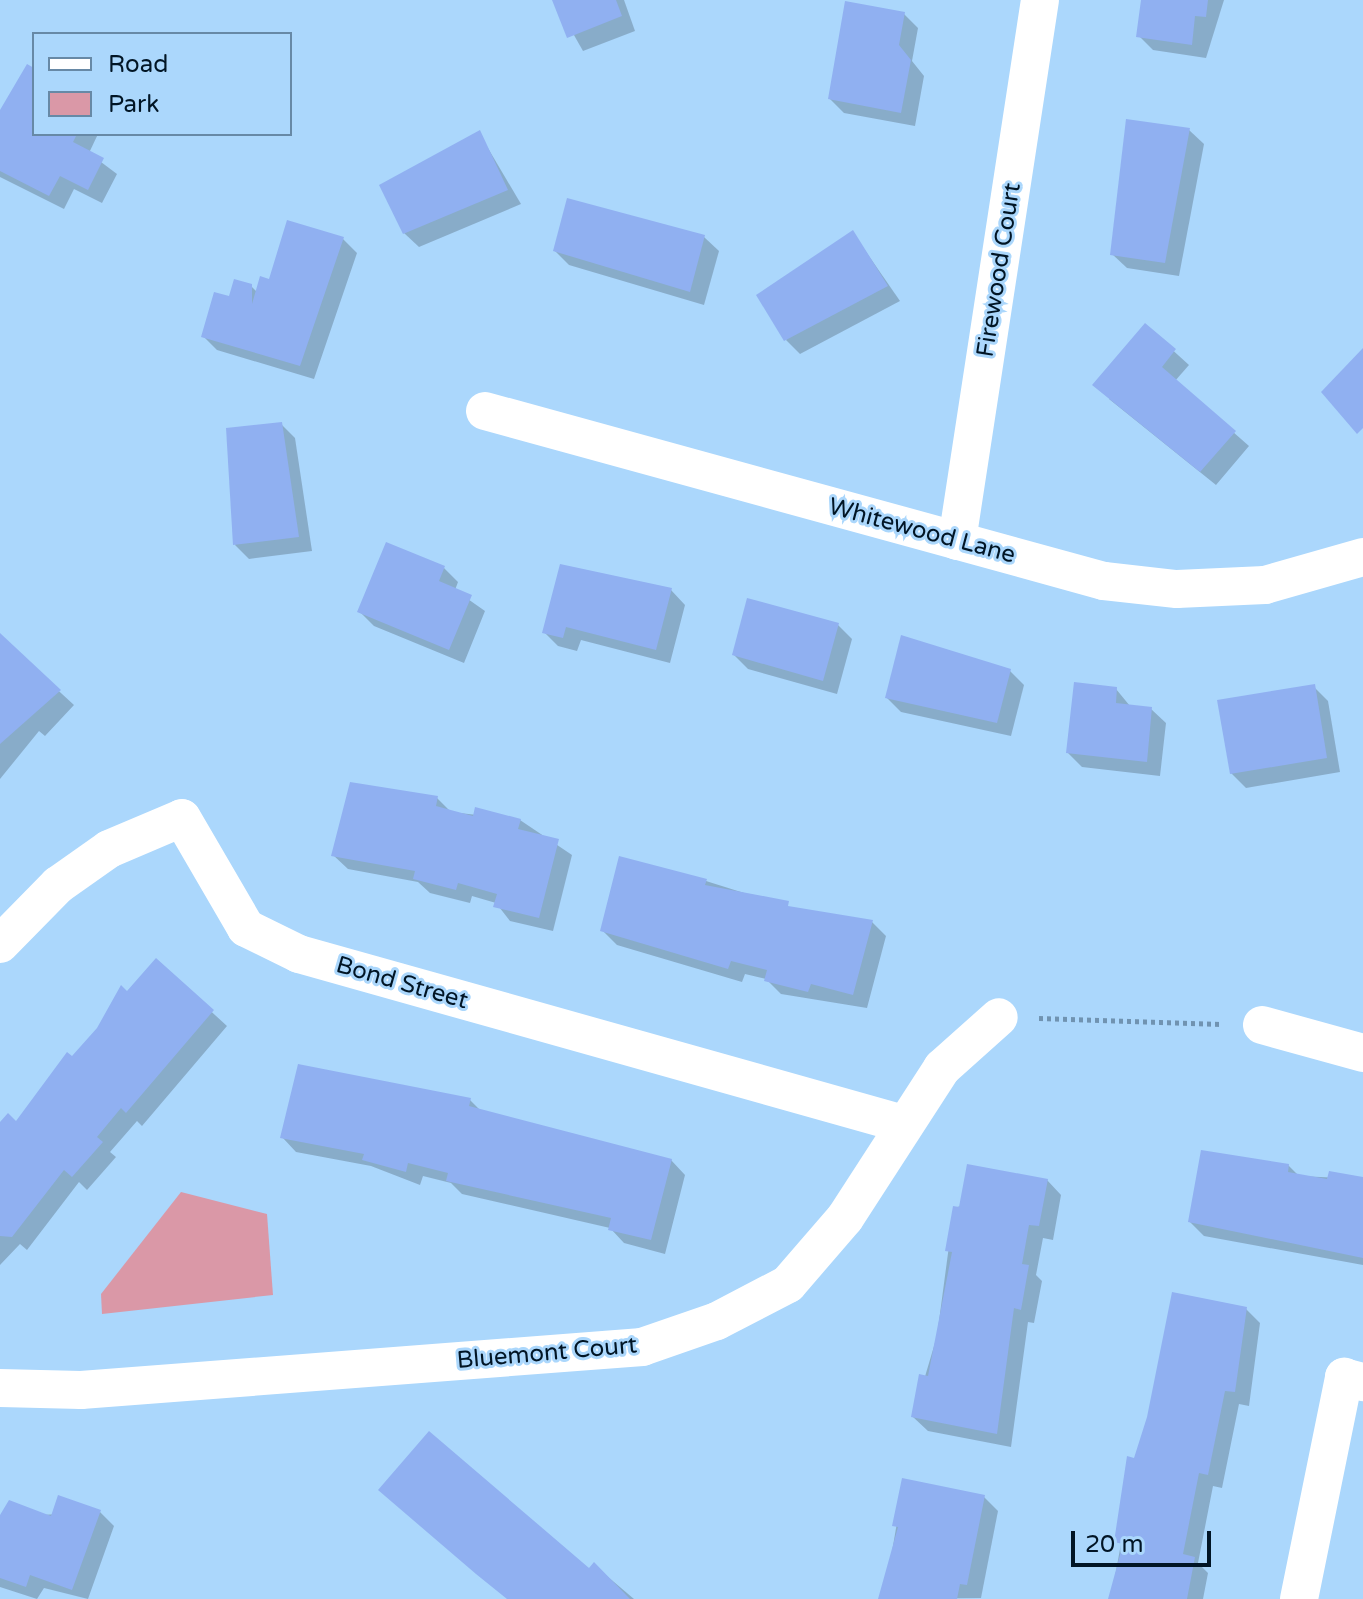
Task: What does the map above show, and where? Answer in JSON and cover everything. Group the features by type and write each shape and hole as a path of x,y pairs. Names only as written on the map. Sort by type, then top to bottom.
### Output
{"street":[{"name":"Firewood Court","path":"957,541 1040,0"},
{"name":"Whitewood Lane","path":"485,411 1104,581 1177,589 1265,585 1363,557"},
{"name":"Bond Street","path":"0,944 58,885 109,849 182,818 246,928 299,954 900,1123"},
{"name":"Bluemont Court","path":"0,1388 81,1390 642,1347 717,1321 788,1284 845,1218 900,1123 942,1068 999,1017"},
{"path":"1262,1025 1363,1053"},
{"path":"1299,1599 1344,1377 1363,1382"}],"path":[{"path":"999,1017 1262,1025"}],"green space":[{"path":"181,1192 267,1214 273,1295 102,1314 101,1294"}],"building":[{"path":"552,0 616,0 622,16 567,38"},
{"path":"1141,0 1208,0 1206,17 1195,16 1192,45 1136,37"},
{"path":"845,1 905,12 899,45 911,60 901,113 828,99"},
{"path":"27,64 32,67 32,136 76,136 73,142 104,158 88,190 60,176 49,196 0,171 0,110"},
{"path":"1126,119 1190,128 1165,263 1110,255"},
{"path":"480,130 508,190 403,234 379,185"},
{"path":"567,198 705,235 690,292 553,251"},
{"path":"287,220 344,237 300,366 201,337 214,292 229,296 234,279 252,284 252,304 260,276 269,279"},
{"path":"853,230 888,286 784,341 756,295"},
{"path":"1145,323 1176,349 1162,367 1236,431 1200,472 1092,385"},
{"path":"1363,348 1363,428 1357,434 1321,392"},
{"path":"282,422 299,537 233,545 226,428"},
{"path":"386,542 445,566 439,581 472,595 449,650 357,612"},
{"path":"560,564 672,588 656,650 566,627 563,638 542,633"},
{"path":"747,598 839,623 823,681 732,655"},
{"path":"0,633 61,690 0,744"},
{"path":"901,635 1011,669 997,723 885,698"},
{"path":"1074,682 1117,687 1116,703 1152,707 1147,762 1066,753"},
{"path":"1315,684 1327,758 1230,774 1217,700"},
{"path":"350,782 438,796 436,806 473,816 475,807 521,819 518,829 559,839 539,918 493,907 497,894 458,883 456,890 413,879 415,871 331,856"},
{"path":"619,856 707,879 705,885 789,901 788,906 873,920 853,995 811,984 808,992 764,981 767,970 731,961 728,969 600,931"},
{"path":"156,958 214,1010 126,1113 121,1108 97,1137 103,1142 72,1177 64,1170 12,1237 0,1236 0,1122 8,1113 16,1121 67,1052 72,1056 97,1028 121,985 127,991"},
{"path":"298,1064 471,1098 469,1106 672,1159 651,1240 608,1230 611,1218 446,1181 448,1173 408,1163 406,1172 362,1160 364,1154 280,1138"},
{"path":"1201,1150 1289,1164 1288,1172 1327,1179 1329,1171 1363,1177 1363,1258 1188,1222"},
{"path":"967,1164 1048,1179 1039,1226 1029,1225 1022,1264 1029,1265 1021,1310 1014,1308 997,1434 911,1417 919,1374 928,1376 952,1252 945,1251 953,1206 959,1207"},
{"path":"1172,1292 1247,1307 1235,1392 1225,1391 1208,1475 1199,1473 1183,1554 1195,1557 1187,1599 1108,1599 1123,1544 1114,1542 1127,1456 1134,1458 1147,1417"},
{"path":"429,1431 589,1568 594,1562 630,1599 507,1599 476,1574 378,1490"},
{"path":"902,1478 985,1495 967,1585 960,1584 957,1599 878,1599 898,1527 892,1526"},
{"path":"58,1495 101,1510 72,1590 30,1575 26,1587 0,1578 0,1515 9,1500 51,1516"}]}
